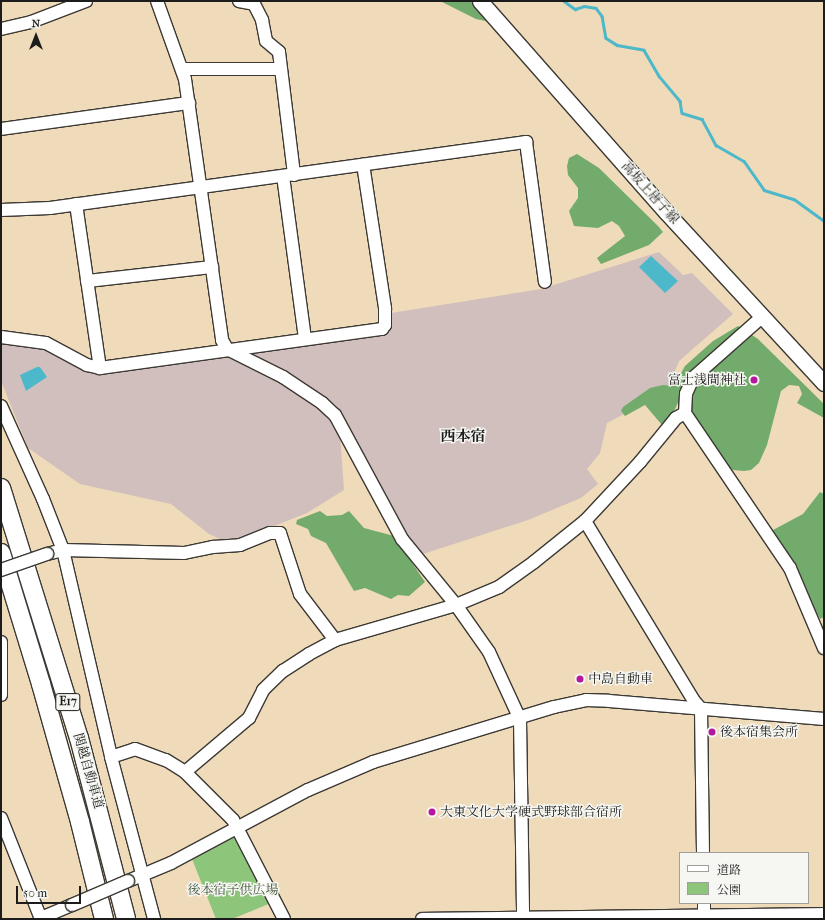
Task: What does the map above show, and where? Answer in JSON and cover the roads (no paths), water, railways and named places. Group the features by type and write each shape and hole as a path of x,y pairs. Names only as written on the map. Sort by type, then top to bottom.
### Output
{"highway":[{"name":"関越自動車道","path":"1,488 79,738 126,919"},
{"name":"関越自動車道","path":"1,553 48,707 104,919"}],"main road":[{"name":"高坂上唐子線","path":"480,1 762,316 824,383"}],"street":[{"path":"1,29 31,22 62,6 86,1"},
{"path":"157,1 182,69 190,103 222,340 227,349 283,377 322,403 335,415 402,539 456,605 489,652 520,719 523,918"},
{"path":"239,1 254,4 257,9 266,41 279,52 305,339"},
{"path":"182,69 280,69"},
{"path":"1,129 190,103"},
{"path":"1,210 76,204 363,165 435,153 526,142 545,282"},
{"path":"1,337 50,345 87,365 100,368 227,349 382,329 385,324 363,165"},
{"path":"76,204 100,368"},
{"path":"87,281 212,266"},
{"path":"762,316 693,378 686,394 685,413 790,568 824,648"},
{"path":"1,406 63,550 111,756 154,919"},
{"path":"185,772 249,718 263,690 283,671 335,640 456,605 499,587 585,522 640,462 676,418 685,413"},
{"path":"585,522 694,701 701,709 703,852"},
{"path":"1,570 63,550 184,554 213,547 240,545 270,533 280,534 300,594 335,640"},
{"path":"1,642 1,695"},
{"path":"1,818 41,919 143,874 172,863 308,790 373,762 520,719 554,707 586,700 824,719"},
{"path":"111,756 135,749 166,760 185,772 233,820 284,919"},
{"path":"704,904 704,917"},
{"path":"422,919 704,917 824,914"}],"water":[{"path":"651,256 678,281 665,293 639,267"},
{"path":"40,367 47,377 26,391 20,375"}],"waterway":[{"path":"564,1 575,9 584,6 596,8 602,16 606,38 617,45 644,50 659,76 680,101 682,113 702,119 716,145 744,161 764,190 794,199 824,221"}],"place":[{"name":"富士浅間神社","path":"754,380"},
{"name":"中島自動車","path":"580,679"},
{"name":"後本宿集会所","path":"712,732"},
{"name":"大東文化大学硬式野球部合宿所","path":"432,812"}],"district":[{"name":"西本宿","path":"463,437"}],"park label":[{"name":"後本宿子供広場","path":"233,890"}]}
